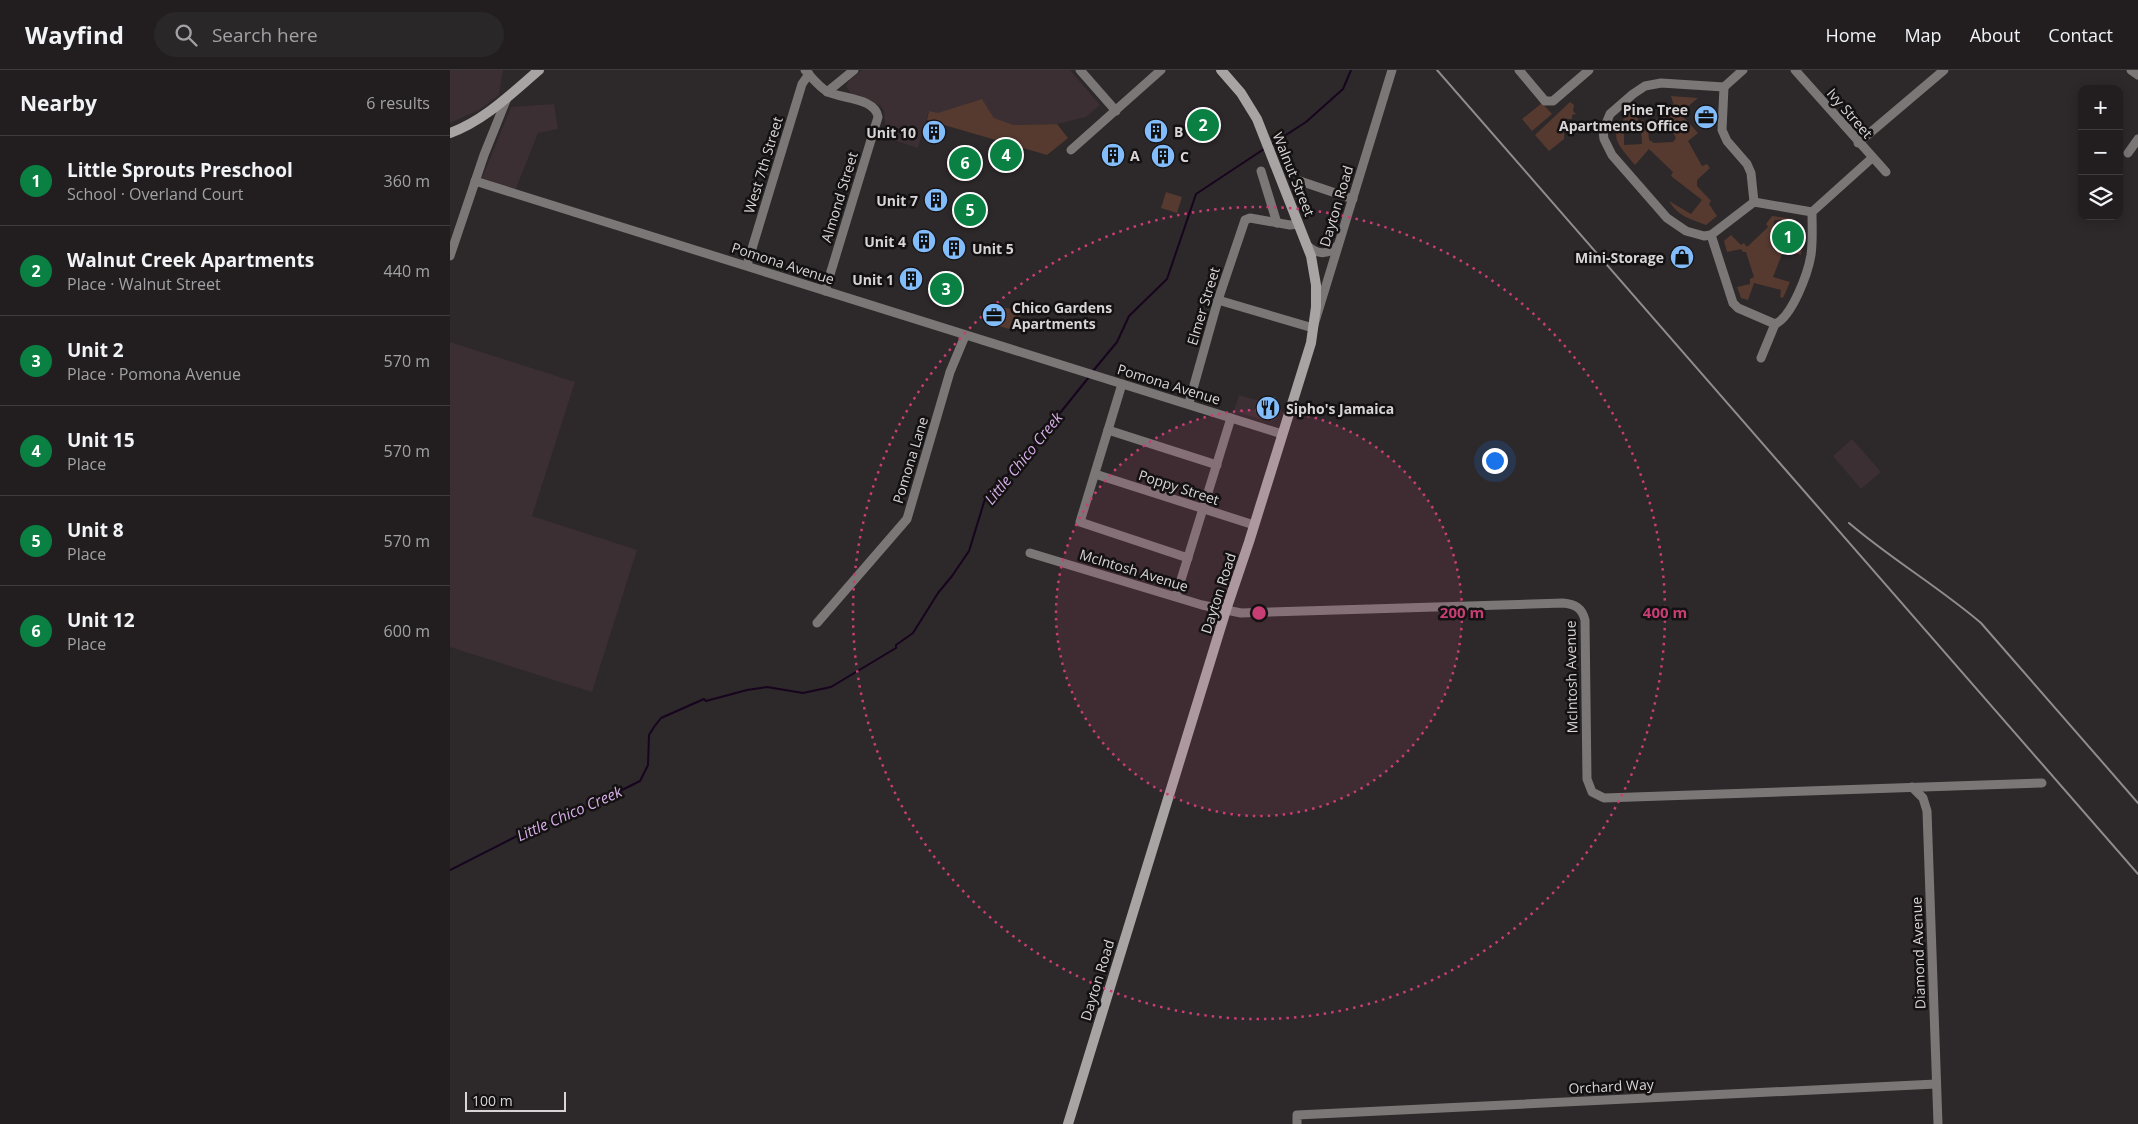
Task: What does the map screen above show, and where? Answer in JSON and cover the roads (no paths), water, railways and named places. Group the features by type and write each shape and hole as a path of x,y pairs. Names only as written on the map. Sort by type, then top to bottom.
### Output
{"street":[{"path":"450,133 480,117 507,98 539,70"},
{"path":"807,72 827,92 854,70"},
{"path":"1080,70 1116,111"},
{"path":"1071,150 1161,70"},
{"name":"Walnut Street","path":"1221,70 1241,92 1251,107 1262,130 1311,256 1316,285 1316,307 1313,328"},
{"name":"Dayton Road","path":"1068,1124 1226,610 1311,343 1313,328 1392,70"},
{"path":"1520,70 1545,100 1553,100 1589,70"},
{"path":"1744,70 1724,87 1662,83 1645,86 1610,114 1603,131 1604,139 1612,155 1668,218 1686,231 1704,236 1710,235 1754,202 1812,212"},
{"name":"Ivy Street","path":"1795,70 1858,143 1886,172"},
{"path":"1858,143 1944,70"},
{"path":"2130,70 2138,75"},
{"name":"West 7th Street","path":"746,265 807,72"},
{"path":"1724,87 1722,130 1728,141 1747,164 1751,174 1754,202"},
{"name":"Almond Street","path":"825,291 878,123 877,112 870,105 827,92"},
{"path":"450,256 507,98"},
{"path":"2128,153 2138,139"},
{"path":"1761,358 1775,324 1784,319 1806,273 1811,257 1812,212 1872,158"},
{"path":"1261,172 1277,223 1298,224"},
{"name":"Pomona Avenue","path":"476,181 1282,434"},
{"path":"1300,181 1353,198"},
{"name":"Elmer Street","path":"1190,404 1218,300 1244,222 1247,218 1277,223"},
{"path":"1710,235 1733,303 1738,308 1775,324"},
{"path":"1306,244 1316,252 1323,253 1332,250 1338,244"},
{"path":"1218,300 1313,328"},
{"name":"Pomona Lane","path":"817,623 906,520 950,372 965,336"},
{"path":"1095,474 1122,384"},
{"path":"1176,596 1231,418"},
{"path":"1108,430 1217,465"},
{"name":"Poppy Street","path":"1095,474 1254,525"},
{"name":"McIntosh Avenue","path":"1095,474 1080,522 1188,558"},
{"name":"McIntosh Avenue","path":"1030,553 1226,610 1255,613 1570,603 1581,610 1585,620 1587,774 1589,786 1597,795 1611,799 2042,783"},
{"name":"Diamond Avenue","path":"1912,787 1923,798 1927,811 1938,1124"},
{"name":"Orchard Way","path":"1297,1124 1297,1114 1936,1084"}],"waterway":[{"name":"Little Chico Creek","path":"1272,144 1306,122 1343,89 1351,70"},
{"name":"Little Chico Creek","path":"1093,371 1117,342 1129,316 1167,279 1196,194 1264,149"},
{"name":"Little Chico Creek","path":"450,870 525,832 586,808 640,781 648,765 649,735 661,718 704,699 706,701 747,690 767,687 803,693 831,687 896,648 896,645 913,633 938,593 969,551 985,499 1027,454 1089,377"}],"railway":[{"path":"1437,70 2138,874"},
{"path":"1849,523 1981,623 2138,803"}],"place":[{"name":"Pine Tree Apartments Office","path":"1706,117"},
{"name":"Walnut Creek Apartments","path":"1203,125"},
{"name":"B","path":"1156,131"},
{"name":"Unit 10","path":"934,132"},
{"name":"Unit 15","path":"1006,155"},
{"name":"A","path":"1113,155"},
{"name":"C","path":"1163,156"},
{"name":"Unit 12","path":"965,163"},
{"name":"Unit 7","path":"936,200"},
{"name":"Unit 8","path":"970,210"},
{"name":"Little Sprouts Preschool","path":"1788,237"},
{"name":"Unit 4","path":"924,241"},
{"name":"Unit 5","path":"954,248"},
{"name":"Mini-Storage","path":"1682,257"},
{"name":"Unit 1","path":"911,279"},
{"name":"Unit 2","path":"946,289"},
{"name":"Chico Gardens Apartments","path":"994,315"},
{"name":"Sipho's Jamaica","path":"1268,408"}]}
